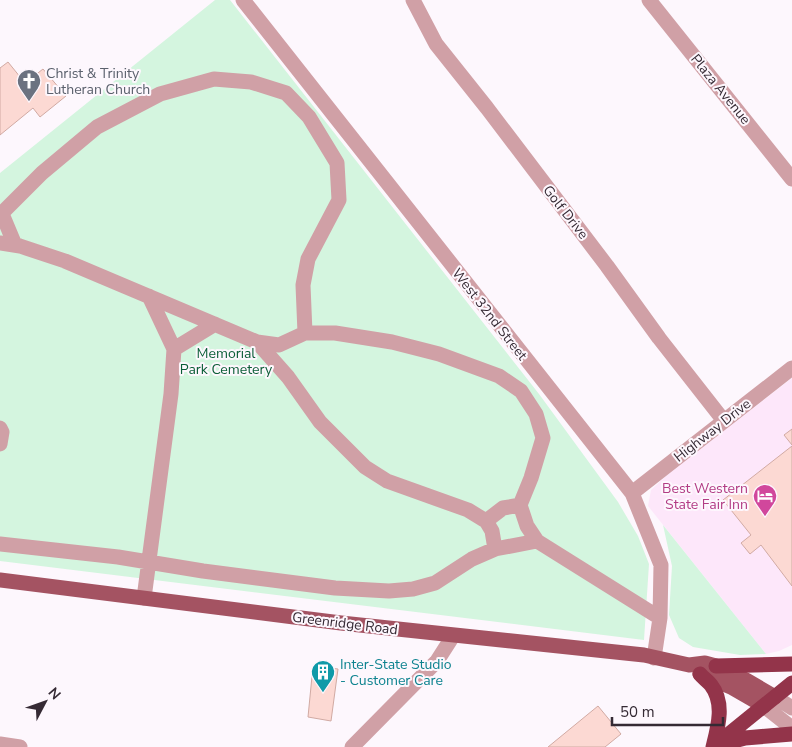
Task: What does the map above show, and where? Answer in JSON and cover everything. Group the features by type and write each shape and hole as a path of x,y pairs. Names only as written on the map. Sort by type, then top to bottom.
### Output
{"highway":[{"path":"716,666 792,664"},
{"path":"695,670 711,685 719,702 718,728 713,747"},
{"path":"713,747 792,683"},
{"path":"713,747 745,738 792,734"}],"main road":[{"name":"Greenridge Road","path":"0,580 453,636 644,655 695,670 731,688 770,701"},
{"name":"Greenridge Road","path":"695,670 705,663 716,666 746,680 770,701"}],"street":[{"name":"West 32nd Street","path":"243,0 632,493 661,565 660,618 654,658"},
{"name":"Golf Drive","path":"413,0 436,44 487,108 659,338 724,421"},
{"name":"Plaza Avenue","path":"649,0 792,179"},
{"path":"305,333 303,285 308,259 339,200 337,163 308,117 286,93 251,82 214,79 160,94 97,127 42,173 1,214 8,244 65,261 257,342 279,345 305,333 335,333 392,342 439,354 499,376 521,392 536,414 543,438 531,478 520,505 527,526 537,541 660,618"},
{"path":"144,598 171,394 174,349 149,296"},
{"path":"174,349 215,324"},
{"path":"257,342 288,376 320,422 365,467 387,481 468,510 486,521 492,531 495,549"},
{"name":"Highway Drive","path":"632,493 792,368"},
{"path":"0,428 2,432 0,444"},
{"path":"486,521 503,508 520,505"},
{"path":"0,544 118,556 204,571 325,587 389,591 413,589 435,583 472,559 495,549 537,541"},
{"path":"352,747 437,661 453,636"},
{"path":"770,701 792,708"},
{"path":"770,701 792,728"},
{"path":"0,744 20,747"}],"shaded area":[{"path":"792,378 792,645 766,654 648,506 651,490 666,476"}],"green space":[{"name":"Memorial Park Cemetery","path":"215,0 230,0 539,394 618,502 638,536 649,564 644,640 0,561 0,173"},
{"path":"663,525 766,654 740,655 693,647 679,638 669,615 672,566"}],"building":[{"name":"Christ & Trinity Lutheran Church","path":"8,62 25,83 43,69 66,96 40,117 33,108 0,135 0,68"},
{"path":"792,429 792,445 784,435"},
{"name":"Best Western State Fair Inn","path":"792,446 792,586 761,545 750,554 741,543 751,535 723,500"},
{"name":"Inter-State Studio - Customer Care","path":"313,666 338,669 331,721 308,717"},
{"path":"598,706 621,734 605,747 548,747"}],"place":[{"name":"Christ & Trinity Lutheran Church","path":"29,102"},
{"name":"Best Western State Fair Inn","path":"765,517"},
{"name":"Inter-State Studio - Customer Care","path":"323,693"}]}
